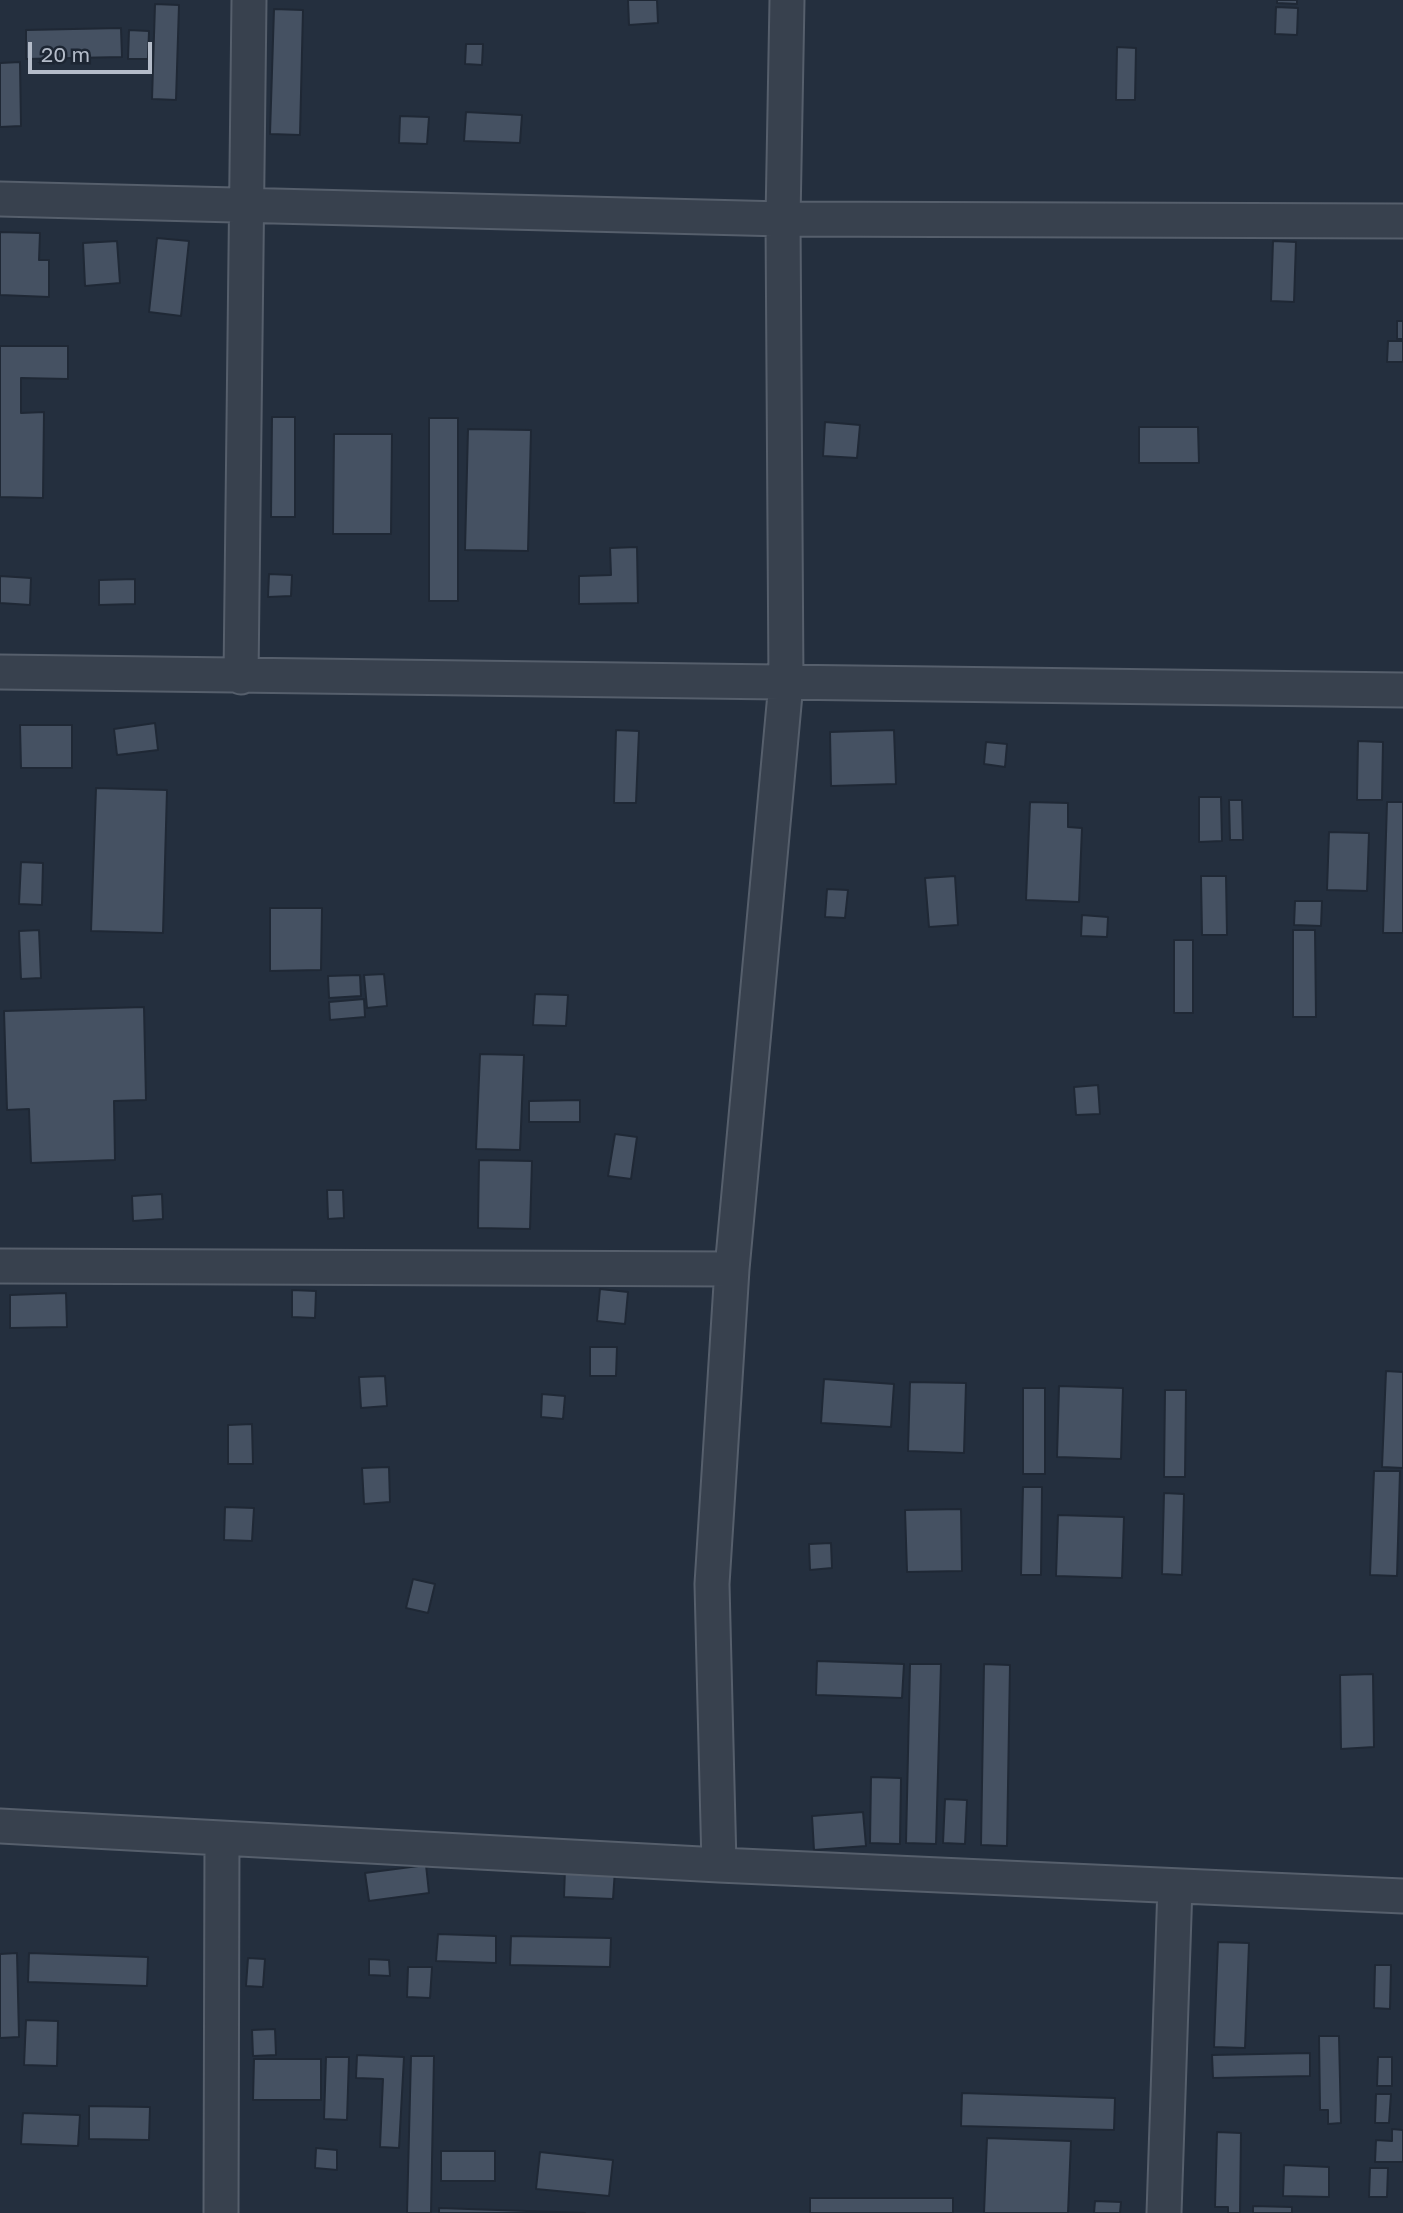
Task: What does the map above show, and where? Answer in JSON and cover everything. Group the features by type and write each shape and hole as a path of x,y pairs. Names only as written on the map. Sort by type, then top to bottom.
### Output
{"street":[{"path":"241,677 249,0"},
{"path":"719,1865 712,1584 732,1269 786,684 783,219 787,0"},
{"path":"0,199 783,219 1403,220"},
{"path":"0,672 1403,690"},
{"path":"0,1266 732,1269"},
{"path":"0,1826 719,1865 1403,1896"},
{"path":"221,2213 222,1838"},
{"path":"1164,2213 1175,1886"}],"building":[{"path":"628,0 657,0 658,23 629,25"},
{"path":"1277,0 1297,0 1297,4 1277,3"},
{"path":"155,4 179,5 176,100 152,99"},
{"path":"1276,7 1298,8 1297,35 1275,34"},
{"path":"274,9 303,10 300,135 270,134"},
{"path":"121,28 122,57 26,59 26,30"},
{"path":"129,30 149,31 148,59 128,59"},
{"path":"466,44 483,44 482,65 465,64"},
{"path":"1117,47 1136,48 1135,100 1116,100"},
{"path":"20,62 21,126 0,127 0,63"},
{"path":"466,112 522,115 520,143 464,141"},
{"path":"400,116 429,117 427,144 399,143"},
{"path":"0,232 40,233 39,260 49,260 49,297 0,295"},
{"path":"157,238 189,241 181,316 149,312"},
{"path":"117,241 120,283 85,286 83,243"},
{"path":"1273,241 1296,242 1294,302 1271,301"},
{"path":"1397,321 1403,321 1403,339 1397,339"},
{"path":"1388,341 1403,341 1403,362 1387,362"},
{"path":"0,346 68,346 68,379 21,378 21,413 44,412 43,498 0,497"},
{"path":"272,417 295,417 295,517 271,517"},
{"path":"429,418 458,418 458,601 429,601"},
{"path":"825,422 860,425 857,458 823,456"},
{"path":"1139,427 1198,427 1199,463 1139,463"},
{"path":"468,429 531,430 528,551 465,550"},
{"path":"334,434 392,434 391,534 333,534"},
{"path":"637,547 638,603 579,604 579,576 611,575 610,548"},
{"path":"269,574 292,575 291,596 268,597"},
{"path":"0,576 31,578 30,605 0,603"},
{"path":"135,579 135,604 99,605 99,580"},
{"path":"155,723 158,750 117,755 114,729"},
{"path":"20,725 72,725 72,768 21,768"},
{"path":"616,730 639,731 636,803 614,803"},
{"path":"894,730 896,784 831,786 830,732"},
{"path":"1358,741 1383,742 1382,800 1357,800"},
{"path":"986,742 1007,744 1005,767 984,764"},
{"path":"96,788 167,790 163,933 91,931"},
{"path":"1199,797 1221,797 1222,841 1199,842"},
{"path":"1229,800 1242,800 1243,840 1230,840"},
{"path":"1030,802 1068,803 1068,827 1082,828 1079,902 1026,900"},
{"path":"1387,802 1403,802 1403,933 1383,933"},
{"path":"1329,832 1369,833 1367,891 1327,890"},
{"path":"21,862 43,863 42,905 19,904"},
{"path":"955,876 958,925 929,927 925,878"},
{"path":"1201,876 1226,876 1227,935 1202,935"},
{"path":"827,889 848,890 845,918 825,917"},
{"path":"1295,901 1322,901 1321,926 1294,925"},
{"path":"270,908 322,908 321,970 270,971"},
{"path":"1082,915 1108,917 1107,937 1081,936"},
{"path":"39,930 41,978 21,979 19,931"},
{"path":"1293,930 1315,930 1316,1017 1293,1017"},
{"path":"1174,940 1193,940 1193,1013 1174,1013"},
{"path":"384,974 387,1006 367,1008 364,975"},
{"path":"360,975 361,996 329,998 328,976"},
{"path":"535,994 568,995 566,1026 533,1025"},
{"path":"364,999 365,1017 330,1020 329,1002"},
{"path":"144,1007 146,1100 114,1101 115,1160 31,1163 29,1109 7,1110 4,1011"},
{"path":"480,1054 524,1055 520,1150 476,1149"},
{"path":"1098,1085 1100,1114 1076,1115 1074,1087"},
{"path":"580,1100 580,1122 529,1122 529,1101"},
{"path":"615,1134 637,1137 631,1179 608,1176"},
{"path":"479,1160 532,1161 530,1229 478,1228"},
{"path":"327,1190 343,1190 344,1218 328,1219"},
{"path":"162,1194 163,1219 133,1221 132,1196"},
{"path":"600,1289 628,1292 625,1324 597,1321"},
{"path":"292,1290 316,1291 315,1318 292,1317"},
{"path":"66,1293 67,1327 10,1328 10,1295"},
{"path":"590,1347 617,1347 616,1376 590,1376"},
{"path":"1386,1371 1403,1372 1403,1468 1382,1467"},
{"path":"385,1376 387,1406 361,1408 359,1377"},
{"path":"824,1379 894,1384 891,1427 821,1423"},
{"path":"910,1382 966,1383 964,1453 908,1451"},
{"path":"1059,1386 1123,1388 1121,1459 1057,1457"},
{"path":"1023,1388 1045,1388 1045,1474 1023,1474"},
{"path":"1165,1390 1186,1390 1185,1477 1164,1477"},
{"path":"542,1394 565,1396 563,1419 541,1417"},
{"path":"252,1424 253,1464 228,1464 228,1425"},
{"path":"389,1467 390,1502 364,1504 362,1468"},
{"path":"1374,1471 1400,1471 1397,1576 1370,1575"},
{"path":"1023,1487 1042,1487 1041,1575 1021,1575"},
{"path":"1164,1493 1184,1494 1182,1575 1162,1574"},
{"path":"225,1507 254,1508 252,1541 224,1540"},
{"path":"961,1509 962,1571 907,1572 905,1510"},
{"path":"1058,1515 1124,1517 1122,1578 1056,1576"},
{"path":"831,1543 832,1568 810,1570 809,1544"},
{"path":"413,1579 435,1584 428,1613 406,1608"},
{"path":"817,1661 904,1664 902,1698 816,1695"},
{"path":"910,1664 941,1664 936,1844 906,1843"},
{"path":"984,1664 1010,1665 1007,1846 981,1845"},
{"path":"1373,1674 1374,1747 1341,1749 1340,1675"},
{"path":"871,1777 901,1778 900,1844 870,1843"},
{"path":"945,1799 967,1800 965,1844 943,1843"},
{"path":"863,1812 866,1846 814,1850 812,1816"},
{"path":"426,1865 429,1893 369,1901 365,1873"},
{"path":"565,1868 615,1870 613,1899 564,1897"},
{"path":"438,1934 496,1936 496,1963 436,1961"},
{"path":"511,1936 611,1938 610,1967 510,1965"},
{"path":"1218,1942 1249,1943 1245,2048 1214,2047"},
{"path":"17,1953 19,2037 0,2038 0,1954"},
{"path":"29,1953 148,1957 147,1986 28,1982"},
{"path":"248,1958 265,1959 263,1987 246,1986"},
{"path":"369,1959 389,1960 390,1976 369,1975"},
{"path":"1375,1965 1391,1965 1390,2009 1374,2008"},
{"path":"408,1967 432,1967 430,1998 407,1997"},
{"path":"26,2020 58,2021 57,2066 24,2065"},
{"path":"275,2029 276,2055 253,2056 252,2030"},
{"path":"1319,2036 1339,2036 1341,2123 1328,2124 1328,2110 1320,2110"},
{"path":"1310,2053 1310,2076 1213,2078 1212,2055"},
{"path":"357,2055 404,2057 399,2148 380,2147 383,2079 356,2078"},
{"path":"411,2056 434,2056 431,2213 407,2213"},
{"path":"326,2057 349,2057 347,2120 324,2119"},
{"path":"1378,2057 1392,2057 1392,2086 1377,2086"},
{"path":"254,2059 321,2059 321,2100 253,2100"},
{"path":"962,2093 1115,2098 1114,2130 961,2126"},
{"path":"1376,2094 1391,2094 1389,2123 1375,2123"},
{"path":"89,2106 150,2107 149,2140 89,2139"},
{"path":"23,2113 80,2115 78,2146 21,2144"},
{"path":"1392,2129 1403,2130 1403,2162 1375,2162 1376,2140 1392,2141"},
{"path":"1217,2132 1241,2133 1240,2213 1228,2213 1228,2207 1215,2207"},
{"path":"987,2138 1071,2141 1068,2213 984,2213"},
{"path":"316,2148 337,2150 337,2170 315,2168"},
{"path":"441,2151 495,2151 495,2181 441,2181"},
{"path":"540,2152 613,2160 609,2196 536,2189"},
{"path":"1284,2165 1329,2167 1329,2197 1283,2196"},
{"path":"1370,2168 1388,2168 1387,2197 1369,2197"},
{"path":"810,2198 953,2198 953,2213 810,2213"},
{"path":"1095,2201 1121,2202 1120,2213 1094,2213"},
{"path":"1253,2206 1292,2207 1292,2213 1253,2213"},
{"path":"439,2208 585,2213 439,2213"}]}
